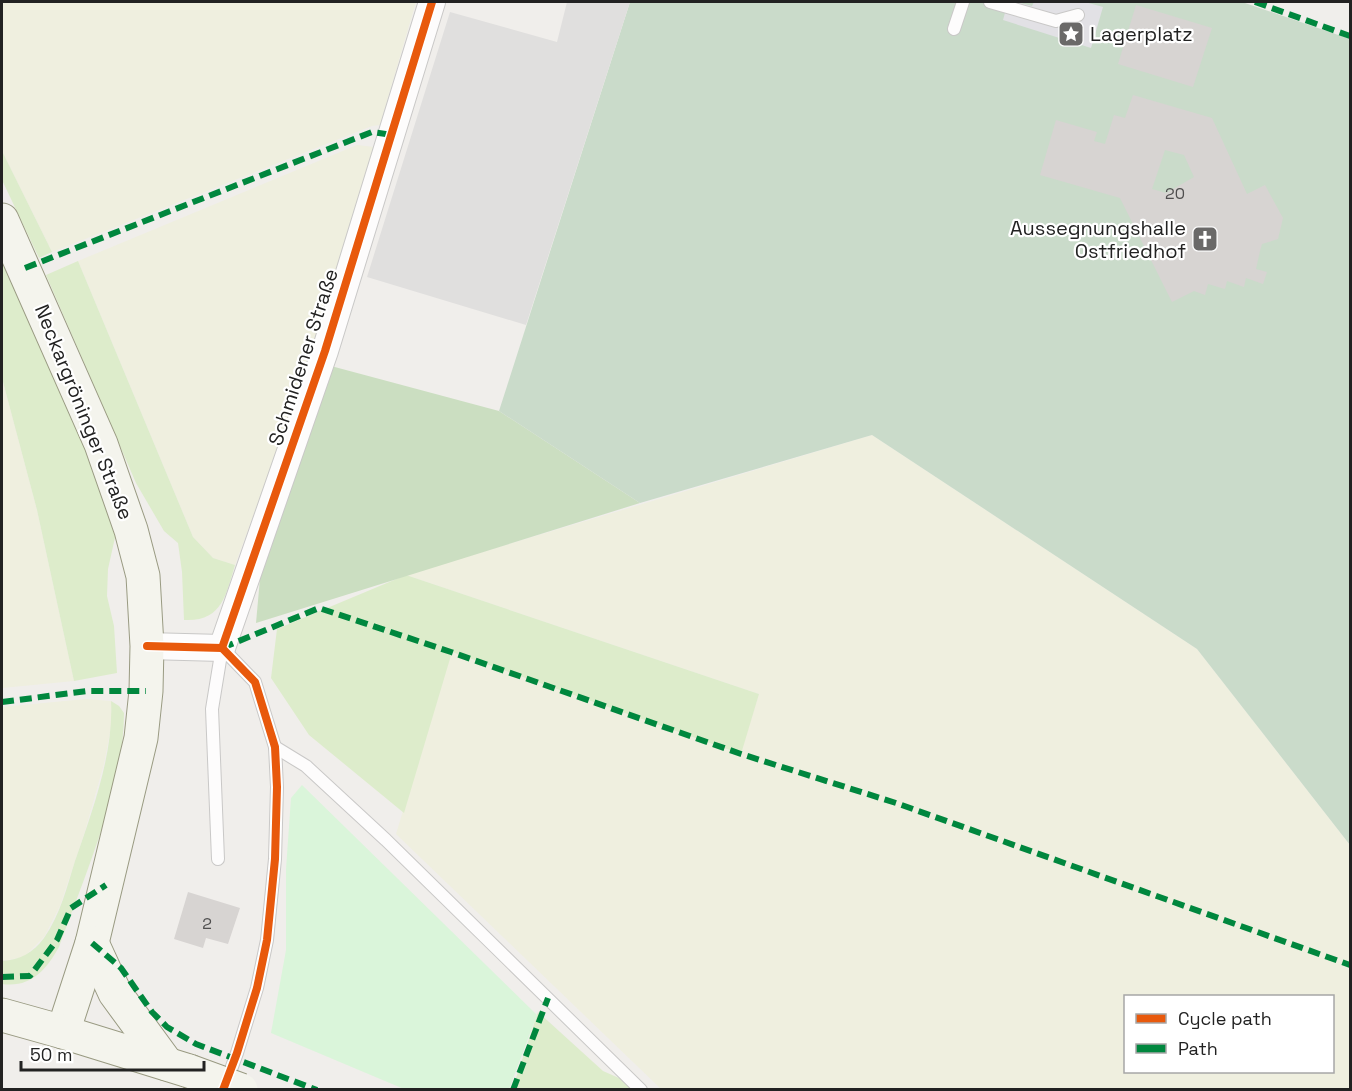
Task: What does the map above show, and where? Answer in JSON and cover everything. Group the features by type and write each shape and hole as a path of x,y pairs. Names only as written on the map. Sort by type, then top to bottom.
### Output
{"main road":[{"name":"Neckargröninger Straße","path":"2,220 102,444 131,530 142,573 147,646 146,691 141,738 92,944 63,1032"},
{"path":"92,944 115,993 178,1068"},
{"path":"2,1015 63,1032 241,1089"}],"street":[{"name":"Schmidener Straße","path":"222,648 325,351 432,2"},
{"path":"147,646 222,648"}],"lane":[{"path":"954,28 963,2"},
{"path":"990,2 1056,21 1077,15"},
{"path":"222,648 255,682 275,747 277,787 275,859 267,940 258,988 223,1089"},
{"path":"218,859 212,709 222,648"},
{"path":"275,747 306,766 386,840 641,1089"}],"green space":[{"path":"2,2 416,2 380,125 372,126 52,252 2,151"},
{"path":"630,2 1242,2 1350,39 1350,845 1197,649 872,435 640,503 499,411"},
{"path":"357,145 374,147 315,350 235,565 213,558 193,537 78,261"},
{"path":"2,151 52,252 39,258 2,180"},
{"path":"2,255 93,447 116,533 108,569 107,596 114,626 117,673 74,681 37,510 2,378"},
{"path":"78,261 193,537 213,558 235,565 225,596 220,605 207,616 184,620 178,543 164,531 136,483 46,275"},
{"path":"331,366 499,411 640,503 256,623 262,556"},
{"path":"2,378 37,510 74,681 2,688"},
{"path":"872,435 1197,649 1350,845 1350,1089 661,1089 396,834 451,652 740,754 759,694 406,575"},
{"path":"406,575 759,694 741,754 452,652 404,813 309,735 271,678 277,629"},
{"path":"86,699 111,701 112,722 104,764 85,831 60,906 44,937 24,957 2,961 2,707"},
{"path":"111,701 124,713 117,771 101,832 59,947 49,963 36,976 21,983 2,984 2,961 15,959 31,952 50,929 63,901 105,762 111,721"},
{"path":"302,785 537,1015 509,1089 404,1089 271,1033 286,950 286,869 291,798"},
{"path":"538,1012 603,1071 644,1089 512,1090"}],"shaded area":[{"path":"567,2 630,2 526,325 367,277 450,12 557,42"},
{"name":"Lagerplatz","path":"1008,2 1032,6 1034,2 1085,2 1103,7 1091,48 1003,20"}],"building":[{"path":"1136,5 1212,28 1193,87 1118,64"},
{"name":"Aussegnungshalle Ostfriedhof","path":"1133,95 1212,118 1247,194 1265,185 1283,218 1278,239 1262,244 1256,269 1267,272 1263,284 1246,278 1244,287 1227,281 1225,289 1208,284 1205,295 1194,291 1172,302 1120,198 1040,175 1056,120 1097,132 1094,141 1105,144 1114,115 1125,118","holes":["1165,150 1184,155 1194,177 1166,193 1152,189"]},
{"path":"188,892 240,908 228,944 206,938 203,948 174,939"}],"marked path":[{"path":"1255,2 1350,36"},
{"path":"25,268 372,132 392,135"},
{"path":"222,648 319,608 741,754 896,803 1350,965"},
{"path":"2,702 87,691 146,691"},
{"path":"2,977 30,976 57,940 71,908 106,885"},
{"path":"92,943 121,968 152,1012 167,1027 196,1044 317,1090"},
{"path":"513,1090 548,998"}],"cycle path":[{"path":"222,648 325,351 432,2"},
{"path":"147,646 222,648"},
{"path":"222,648 255,682 275,747 277,787 275,859 267,940 257,988 223,1090"}],"place":[{"name":"Lagerplatz","path":"1071,34"},
{"name":"Aussegnungshalle Ostfriedhof","path":"1205,239"}]}
